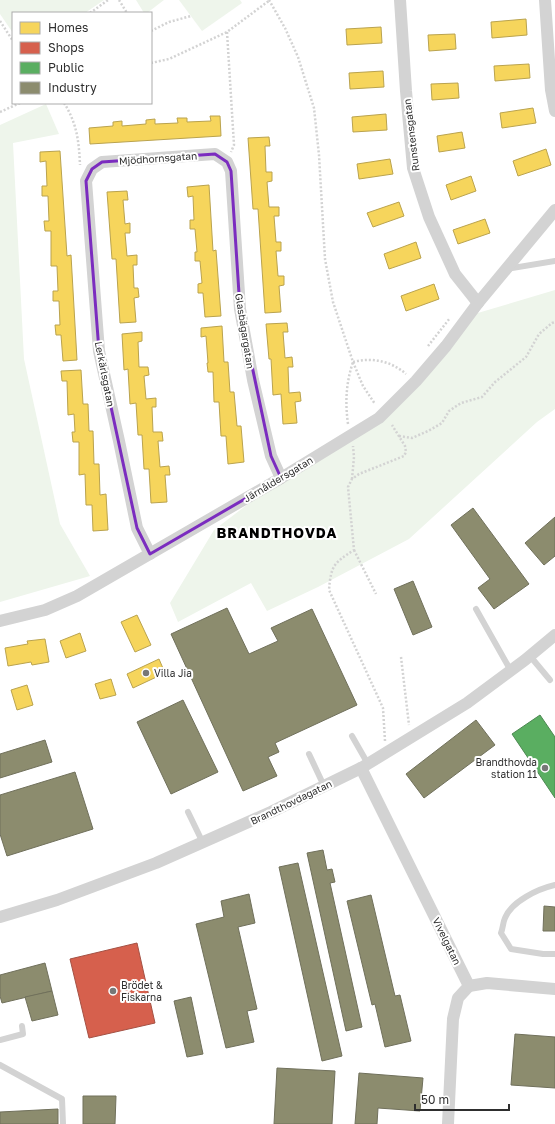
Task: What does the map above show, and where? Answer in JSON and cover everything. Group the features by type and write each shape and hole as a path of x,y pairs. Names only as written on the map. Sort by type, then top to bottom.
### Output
{"street":[{"name":"Runstensgatan","path":"400,0 411,151 415,174 429,217 455,274 478,303"},
{"path":"545,0 551,90 555,111"},
{"name":"Mjödhornsgatan","path":"93,168 102,162 216,154 225,160"},
{"name":"Glasbägargatan","path":"225,160 231,171 240,309 253,380 271,456 281,478"},
{"name":"Lerkärlsgatan","path":"93,168 86,181 99,351 138,528 150,554"},
{"name":"Järnåldersgatan","path":"0,621 45,610 73,598 281,478 379,418 411,378 446,346 478,303 555,210"},
{"name":"Brandthovdagatan","path":"0,917 61,899 156,863 271,812 365,766 467,703 511,671 555,635"},
{"name":"Vivelgatan","path":"365,766 469,986"},
{"path":"448,1124 453,1019 458,998 469,986 487,983 555,989"}],"lane":[{"path":"507,269 555,261"},
{"path":"476,609 511,671"},
{"path":"530,656 550,680"},
{"path":"352,736 365,766"},
{"path":"309,754 324,786"},
{"path":"188,812 203,843"},
{"path":"555,885 518,901 506,917 501,934 511,949 543,954 555,954"},
{"path":"0,1040 23,1034 22,1026"},
{"path":"0,1065 62,1100 63,1124"}],"path":[{"path":"91,12 108,0"},
{"path":"119,0 126,12"},
{"path":"152,64 169,59 227,32 270,0 298,57 314,108 319,155 325,259 333,302 353,362 363,386 375,404"},
{"path":"152,30 169,22 191,16"},
{"path":"0,21 12,39"},
{"path":"225,160 234,145 227,32"},
{"path":"0,112 18,104"},
{"path":"65,104 70,112 78,136 81,170 93,168"},
{"path":"426,349 450,318"},
{"path":"399,436 412,438 428,431 442,423 449,411 461,403 482,397 495,382 526,357 540,334 552,322 555,322"},
{"path":"353,362 364,359 385,361 400,369 411,378"},
{"path":"353,362 349,374 346,398 354,458 352,479 348,487 354,550 376,594"},
{"path":"402,380 411,378"},
{"path":"352,479 359,474 404,456 406,452 405,446 392,425"},
{"path":"354,550 336,562 330,574 328,590 383,708 385,739 390,750"},
{"path":"400,657 410,738"}],"highlighted area":[{"path":"215,154 227,162 231,171 240,309 271,456 281,478 150,554 137,528 99,351 86,181 92,169 102,162"}],"shaded area":[{"path":"0,0 104,0 86,12 12,12 12,32 0,14"},
{"path":"136,0 164,0 148,12 143,12"},
{"path":"179,0 240,0 242,3 202,31"},
{"path":"46,104 59,134 13,143 24,359 60,524 90,576 0,602 0,125"},
{"path":"555,290 555,409 537,422 409,539 318,587 267,611 251,583 178,622 170,603 214,530 277,482 384,413 471,315"}],"building: Homes":[{"path":"526,19 527,35 492,38 491,22"},
{"path":"381,27 382,43 347,45 346,29"},
{"path":"455,34 456,49 429,51 428,35"},
{"path":"529,64 530,78 495,81 494,66"},
{"path":"383,71 384,87 350,89 349,73"},
{"path":"458,83 459,98 432,100 431,84"},
{"path":"533,108 536,123 502,128 500,113"},
{"path":"386,114 387,130 353,132 352,117"},
{"path":"210,116 220,116 221,136 90,144 89,128 113,126 113,122 122,121 122,126 146,124 146,120 155,119 155,124 178,123 177,118 187,118 187,122 211,121"},
{"path":"462,132 465,148 439,152 437,136"},
{"path":"269,137 270,146 265,146 266,172 272,172 272,181 267,182 269,207 279,207 279,216 274,216 276,242 281,242 281,251 276,251 278,276 284,276 284,285 279,286 281,312 265,313 258,209 253,209 248,138"},
{"path":"546,149 551,165 518,176 513,161"},
{"path":"60,151 67,256 71,255 77,360 63,361 61,335 56,335 55,325 60,325 59,301 53,301 53,291 58,291 57,266 51,266 51,231 45,231 44,221 49,221 48,196 42,196 42,186 47,186 46,161 40,162 40,152"},
{"path":"390,159 393,174 359,179 357,164"},
{"path":"471,176 476,191 451,200 446,185"},
{"path":"209,185 213,251 216,250 221,316 205,317 203,293 198,293 198,284 202,283 200,261 195,261 195,252 197,252 195,229 190,229 190,220 194,220 193,196 188,197 187,187"},
{"path":"127,191 128,200 123,200 125,224 130,223 130,233 125,233 127,256 137,255 137,265 133,265 134,288 138,288 139,297 134,298 136,322 120,323 116,259 112,259 107,192"},
{"path":"399,202 404,216 373,227 367,213"},
{"path":"485,219 490,233 458,244 453,230"},
{"path":"416,242 421,258 389,269 384,254"},
{"path":"434,284 439,299 406,311 401,296"},
{"path":"287,323 288,332 283,332 285,358 292,357 293,367 288,367 289,393 300,392 301,401 295,402 297,423 283,424 281,394 273,395 271,359 269,359 266,324"},
{"path":"222,326 224,362 228,362 230,392 234,392 237,426 241,426 244,462 228,464 226,436 221,436 219,402 214,402 213,372 208,372 206,336 201,337 201,328"},
{"path":"142,332 142,341 138,342 139,367 148,367 149,375 144,376 146,399 156,398 156,407 152,407 153,432 162,432 163,441 158,441 160,467 169,466 170,475 165,475 167,502 151,503 149,469 144,469 142,435 138,435 136,403 130,404 128,369 124,370 122,334"},
{"path":"81,370 83,404 88,404 89,431 93,431 94,464 99,464 100,495 106,494 108,530 93,531 92,505 86,505 85,474 79,475 79,442 73,442 72,432 75,432 74,414 68,415 67,381 62,381 61,371"},
{"path":"137,615 151,645 135,652 121,622"},
{"path":"80,633 86,651 66,658 60,641"},
{"path":"45,639 49,662 32,665 31,662 8,666 5,648 28,644 27,641"},
{"name":"Villa Jia","path":"159,659 165,673 133,688 127,674"},
{"path":"111,679 116,695 100,699 95,684"},
{"path":"27,685 33,705 17,710 11,690"}],"building: Shops":[{"name":"Brödet & Fiskarna","path":"137,943 155,1023 89,1038 70,959"}],"building: Public":[{"name":"Brandthovda station 11","path":"540,715 555,737 555,798 512,734"}],"building: Industry":[{"path":"473,508 529,584 494,609 478,588 490,579 451,525"},
{"path":"555,517 555,556 544,565 525,543"},
{"path":"413,581 432,627 413,635 394,589"},
{"path":"227,608 249,654 278,641 271,628 312,609 357,705 275,743 279,752 268,757 277,776 243,791 171,634"},
{"path":"183,700 218,772 171,794 137,722"},
{"path":"476,720 495,745 424,798 406,774"},
{"path":"45,740 52,762 0,778 0,754"},
{"path":"75,772 93,829 7,856 0,834 0,795"},
{"path":"323,850 327,870 332,869 335,882 330,883 362,1027 346,1031 307,853"},
{"path":"298,863 342,1056 322,1061 279,867"},
{"path":"249,894 255,923 238,927 257,1009 247,1011 254,1042 226,1048 196,924 224,917 221,901"},
{"path":"371,895 395,996 400,995 411,1041 385,1047 375,1004 372,1005 347,901"},
{"path":"544,906 555,907 555,931 543,931"},
{"path":"45,963 52,991 2,1003 0,996 0,975"},
{"path":"52,991 58,1015 32,1021 25,997"},
{"path":"191,997 203,1054 187,1057 174,1001"},
{"path":"515,1034 555,1037 555,1088 511,1085"},
{"path":"277,1068 335,1071 332,1124 274,1124"},
{"path":"359,1073 423,1078 420,1111 378,1108 377,1124 355,1124"},
{"path":"83,1096 116,1096 115,1124 83,1124"},
{"path":"58,1109 58,1124 0,1124 0,1112"}],"place":[{"name":"Villa Jia","path":"146,673"},
{"name":"Brandthovda station 11","path":"545,768"},
{"name":"Brödet & Fiskarna","path":"113,991"}],"district":[{"name":"BRANDTHOVDA","path":"277,533"}]}
